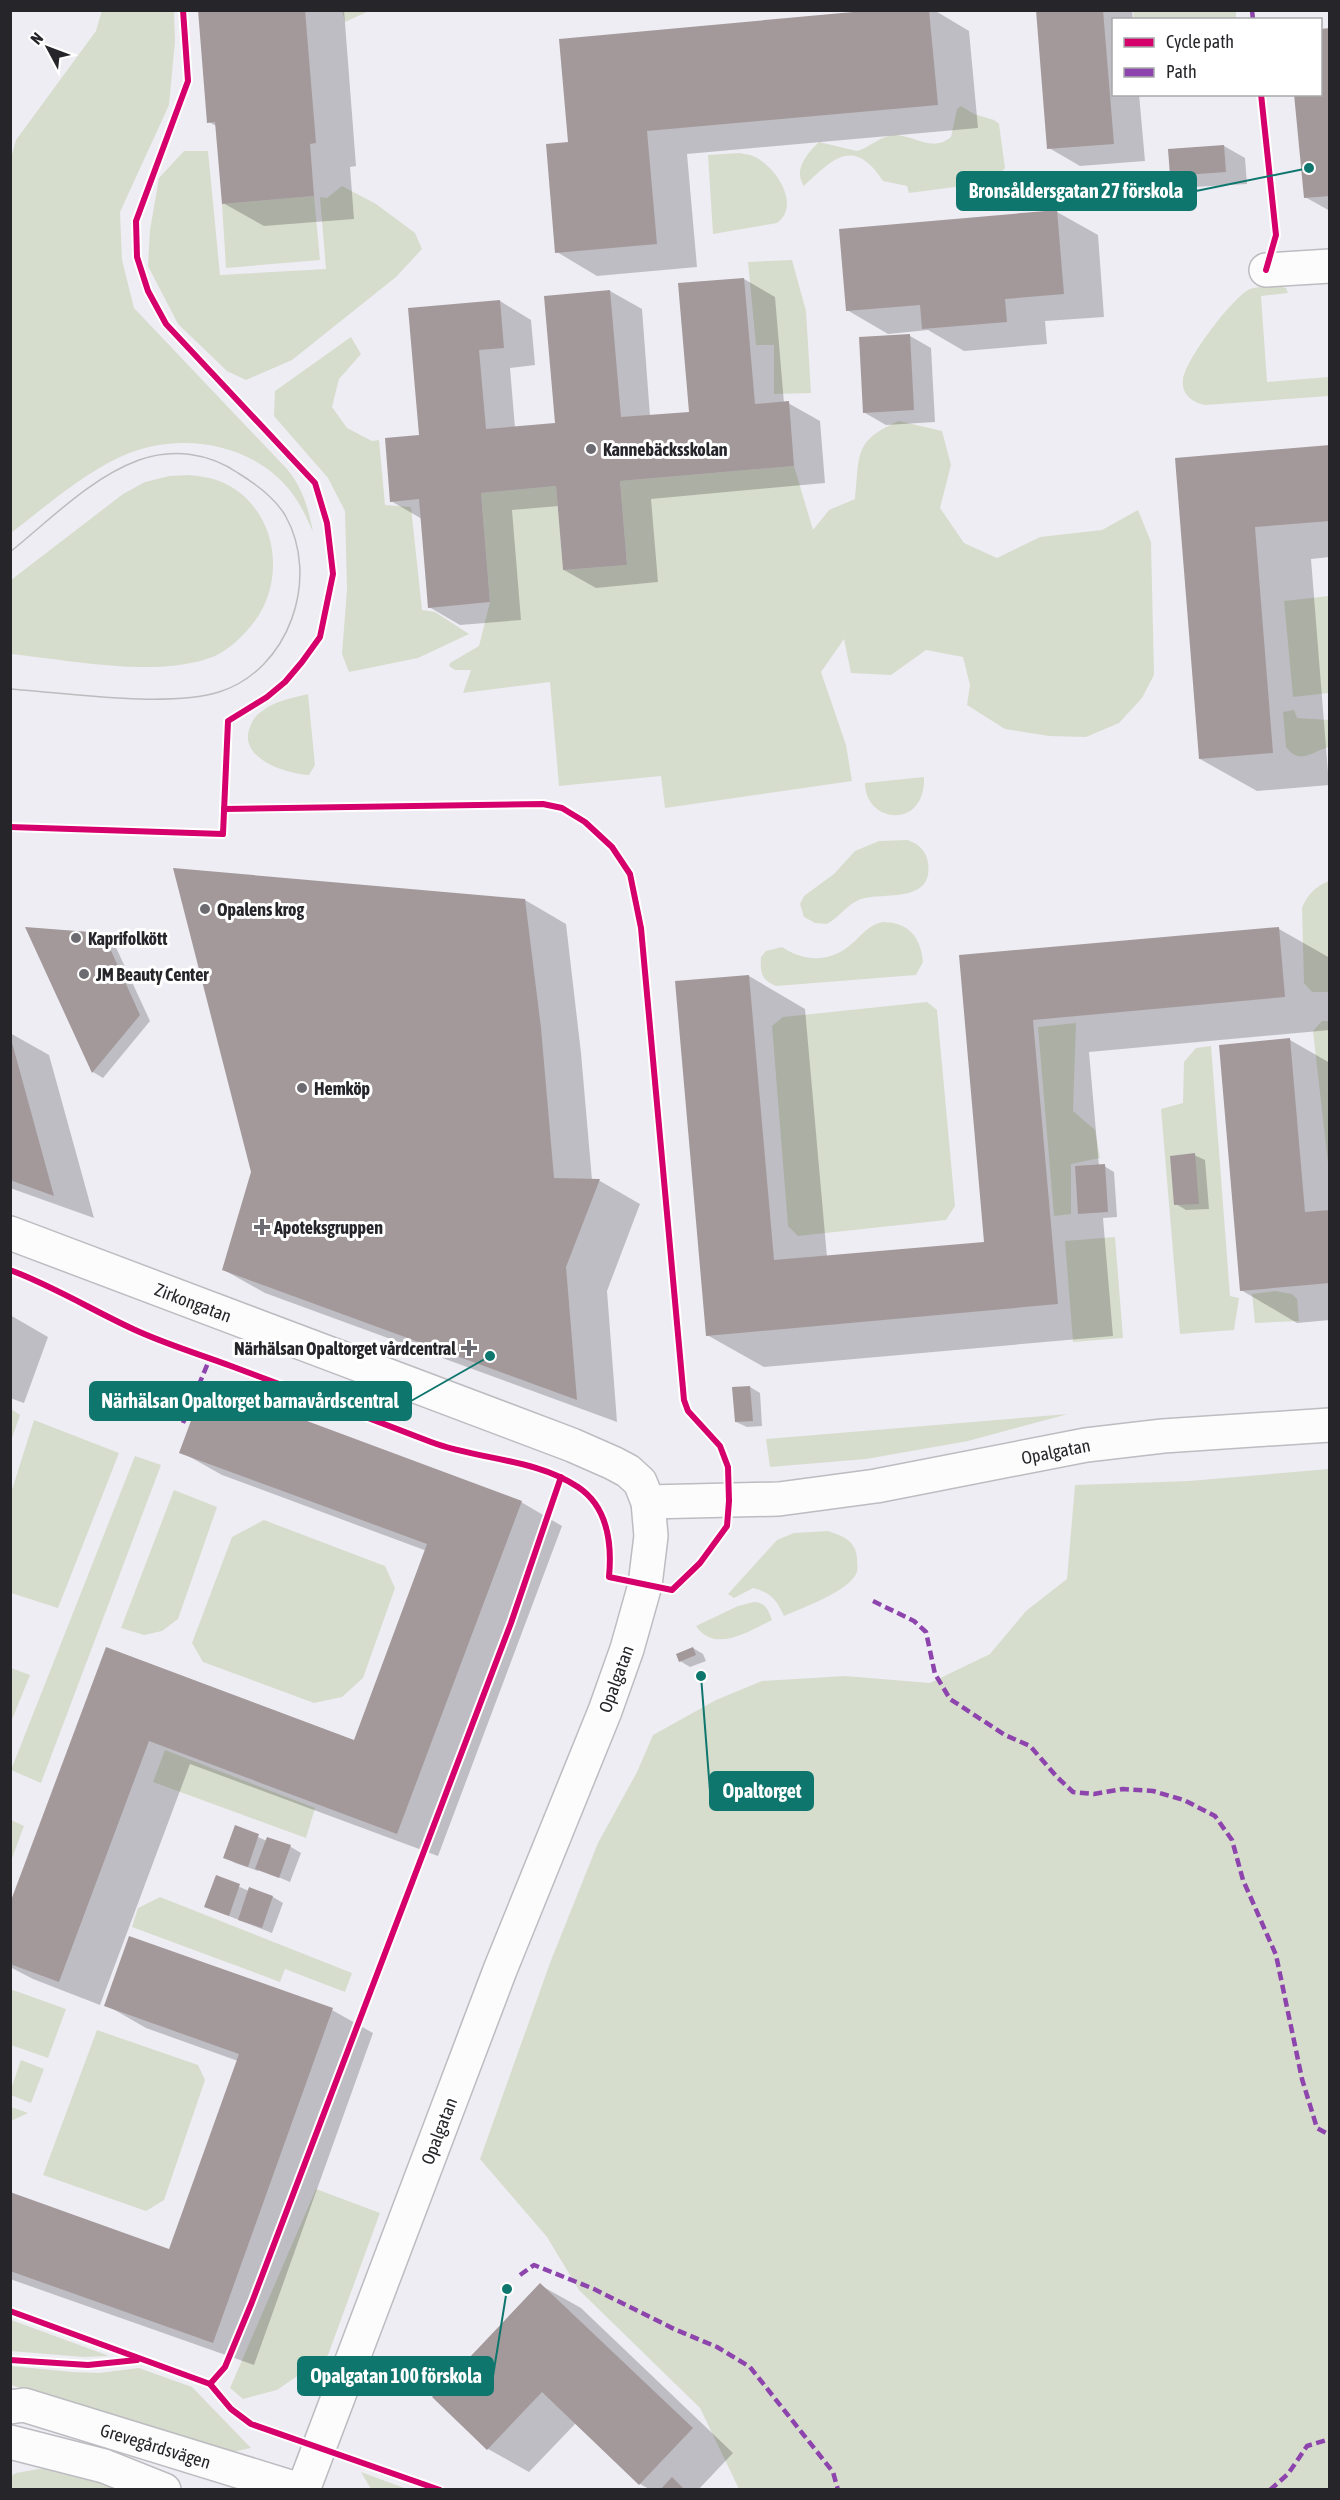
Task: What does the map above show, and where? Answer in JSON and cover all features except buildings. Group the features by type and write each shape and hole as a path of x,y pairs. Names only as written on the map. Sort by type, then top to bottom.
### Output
{"street":[{"path":"1266,270 1329,266"},
{"name":"Zirkongatan","path":"10,1233 554,1438 628,1471 640,1482 648,1502"},
{"name":"Opalgatan","path":"302,2490 500,1970 576,1786 627,1648 645,1585 651,1536 648,1502 779,1499 876,1486 1086,1445 1163,1436 1329,1425"},
{"name":"Grevegårdsvägen","path":"10,2407 24,2404 302,2490"},
{"name":"Grevegårdsvägen","path":"10,2442 104,2466 164,2490"}],"green space":[{"path":"102,10 174,11 175,41 169,105 120,212 122,260 134,308 287,469 304,499 313,532 296,498 272,472 232,451 210,445 187,443 164,444 120,457 77,483 11,533 11,158 16,140 96,31"},
{"path":"342,10 369,11 345,22"},
{"path":"1133,11 1236,11 1236,18 1134,18"},
{"path":"961,106 999,124 1005,168 993,182 909,193 907,186 883,181 863,159 854,156 845,156 835,160 804,186 801,180 803,162 819,142 857,151 892,135 938,143 951,137 957,109"},
{"path":"184,151 208,151 220,275 326,269 320,197 327,198 342,186 376,204 415,233 422,249 396,277 292,360 246,380 227,371 178,324 148,266 150,230 159,178"},
{"path":"739,153 751,155 770,168 783,186 787,206 784,215 777,223 713,234 708,155"},
{"path":"314,196 320,260 226,268 222,204"},
{"path":"792,260 806,311 811,393 774,394 774,345 756,345 748,262"},
{"path":"1280,286 1286,288 1288,293 1261,296 1267,382 1329,377 1329,396 1205,405 1192,400 1184,390 1183,380 1191,359 1210,332 1240,296 1248,290"},
{"path":"351,337 361,354 339,379 332,407 347,428 372,441 379,440 385,505 411,507 422,610 435,612 469,634 418,658 349,672 342,654 347,589 345,511 328,478 274,416 275,391"},
{"path":"899,421 942,431 951,465 940,508 964,543 997,558 1040,537 1102,530 1138,510 1151,542 1154,675 1142,698 1119,723 1086,737 1049,736 1005,729 967,705 970,685 963,657 926,650 891,675 851,673 844,639 821,672 846,745 852,781 665,808 661,776 559,786 550,682 463,693 471,670 455,670 449,666 450,663 479,646 490,602 481,493 556,486 563,570 627,565 620,481 794,466 813,530 829,510 855,499 859,460 866,443 873,435"},
{"path":"189,475 220,481 242,495 257,510 266,529 272,549 273,569 270,590 262,610 243,635 215,656 193,663 168,666 115,666 11,654 11,580 123,494 145,482 169,476"},
{"path":"1329,596 1329,693 1293,697 1284,601"},
{"path":"308,694 315,765 309,775 277,768 266,762 250,747 248,738 254,718 259,713 277,703"},
{"path":"1294,710 1297,718 1329,720 1329,747 1307,756 1296,756 1291,753 1286,747 1283,712"},
{"path":"924,777 922,794 916,806 906,813 895,815 884,813 874,807 868,797 865,783"},
{"path":"908,840 921,848 928,863 928,876 923,885 915,891 861,899 827,924 815,923 804,917 800,904 804,896 834,874 855,851 879,841"},
{"path":"1329,881 1329,992 1312,992 1304,983 1302,908 1312,892"},
{"path":"883,922 907,928 916,939 923,962 916,975 776,986 762,975 761,957 766,951 782,947 807,957 833,955 868,929"},
{"path":"927,1002 937,1010 955,1206 946,1220 798,1236 788,1226 772,1026 783,1017"},
{"path":"1322,1021 1330,1021 1329,1172 1313,1031"},
{"path":"1076,1023 1073,1111 1095,1130 1100,1158 1071,1164 1071,1214 1054,1216 1038,1027"},
{"path":"1211,1046 1230,1296 1239,1298 1234,1330 1180,1334 1161,1109 1183,1103 1184,1062 1196,1048"},
{"path":"1115,1237 1123,1338 1073,1342 1065,1241"},
{"path":"1275,1291 1292,1294 1297,1299 1299,1321 1255,1323 1252,1294"},
{"path":"11,1409 20,1415 11,1441"},
{"path":"1068,1414 968,1441 866,1459 770,1467 766,1439"},
{"path":"34,1420 119,1453 58,1608 11,1593 11,1493"},
{"path":"135,1456 161,1465 41,1783 11,1770"},
{"path":"1329,1469 1329,2489 739,2489 700,2408 579,2290 547,2237 480,2159 550,1963 598,1843 637,1772 653,1735 716,1700 762,1681 845,1676 930,1683 990,1654 1026,1611 1067,1579 1075,1485 1189,1481"},
{"path":"174,1490 217,1507 178,1619 162,1631 144,1635 121,1628"},
{"path":"264,1520 385,1566 395,1588 363,1678 342,1697 314,1703 203,1662 192,1643 232,1537"},
{"path":"828,1531 844,1537 851,1543 857,1558 857,1572 853,1579 836,1592 784,1616 772,1598 759,1590 753,1588 734,1598 728,1594 777,1540 794,1533"},
{"path":"754,1602 764,1605 772,1620 743,1634 722,1639 704,1634 696,1626 738,1606"},
{"path":"10,1668 30,1675 11,1722"},
{"path":"165,1750 315,1808 306,1838 153,1782"},
{"path":"11,1820 24,1826 11,1861"},
{"path":"160,1897 352,1973 345,1992 285,1969 280,1982 132,1927 138,1908"},
{"path":"10,1989 66,2009 48,2058 11,2045"},
{"path":"97,2030 198,2065 205,2080 164,2200 146,2211 43,2175"},
{"path":"21,2060 44,2069 31,2103 11,2095"},
{"path":"11,2107 28,2113 11,2121"},
{"path":"316,2189 380,2213 328,2355 277,2390 243,2399 230,2388"},
{"path":"11,2320 108,2356 83,2357 11,2351"},
{"path":"10,2366 99,2373 139,2368 192,2387 251,2448 232,2452 11,2385"},
{"path":"50,2467 84,2476 117,2489 11,2489 10,2477 16,2473"},
{"path":"361,2472 407,2489 371,2489"}],"tram line":[{"path":"10,552 71,501 104,477 139,460 152,456 178,454 203,457 227,466 270,497 285,515 295,540 300,566 298,593 292,619 280,643 264,664 243,681 219,692 197,697 145,699 10,689"}],"marked path":[{"path":"1252,10 1253,18"},
{"path":"183,1423 210,1358"},
{"path":"873,1601 914,1621 926,1632 935,1674 950,1699 1005,1735 1030,1746 1073,1792 1094,1794 1123,1789 1153,1791 1184,1800 1215,1816 1232,1840 1243,1880 1276,1955 1302,2079 1317,2128 1330,2135"},
{"path":"520,2275 534,2265 594,2289 674,2329 717,2347 750,2367 833,2472 838,2490"},
{"path":"1270,2490 1288,2474 1307,2446 1330,2439"}],"cycle path":[{"path":"10,827 223,834 228,721 267,697 285,682 320,637 333,574 327,523 315,483 166,324 148,291 137,257 136,221 188,81 183,10"},
{"path":"1261,96 1276,235 1266,270"},
{"path":"10,1270 42,1283 133,1329 170,1344 431,1442 544,1470 561,1477 588,1495 602,1516 610,1552 609,1577 672,1590 700,1563 727,1526 728,1467 720,1446 688,1411 684,1400 641,928 630,874 612,847 585,822 562,808 543,804 224,809"},
{"path":"210,2384 225,2367 252,2302 511,1623 561,1477"},
{"path":"10,2311 210,2384 231,2409 251,2424 440,2490"},
{"path":"10,2360 88,2365 137,2360"}],"place":[{"name":"Bronsåldersgatan 27 förskola","path":"1309,168"},
{"name":"Kannebäcksskolan","path":"591,449"},
{"name":"Opalens krog","path":"205,909"},
{"name":"Kaprifolkött","path":"76,938"},
{"name":"JM Beauty Center","path":"84,974"},
{"name":"Hemköp","path":"302,1088"},
{"name":"Apoteksgruppen","path":"262,1227"},
{"name":"Närhälsan Opaltorget vårdcentral","path":"469,1348"},
{"name":"Närhälsan Opaltorget barnavårdscentral","path":"490,1356"},
{"name":"Opaltorget","path":"701,1676"},
{"name":"Opalgatan 100 förskola","path":"507,2289"}]}
